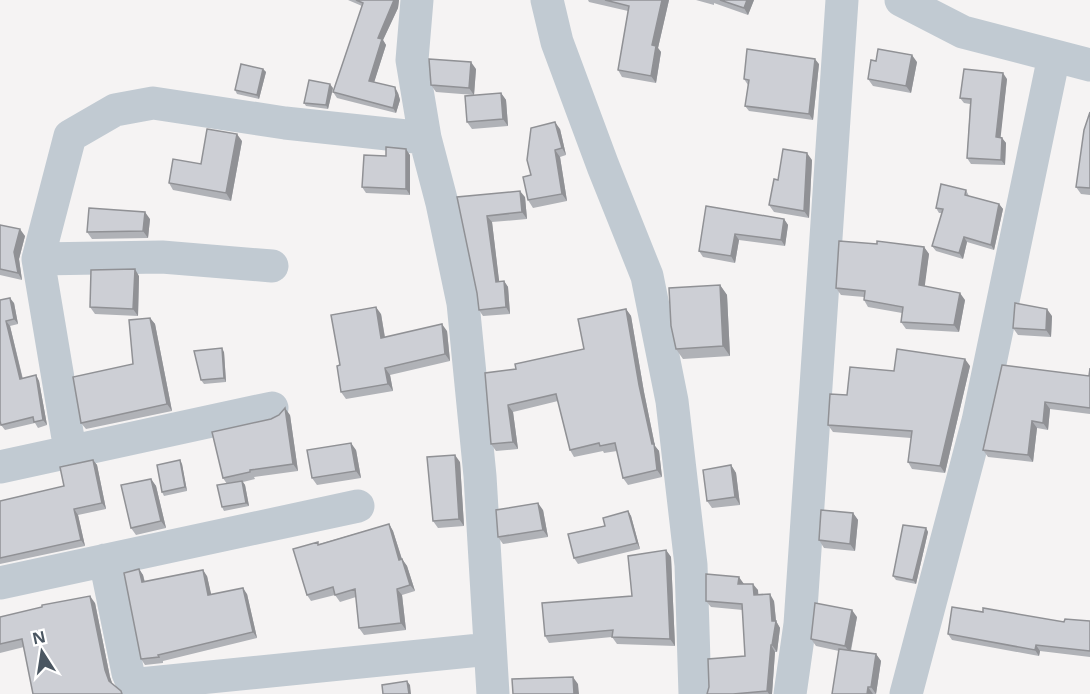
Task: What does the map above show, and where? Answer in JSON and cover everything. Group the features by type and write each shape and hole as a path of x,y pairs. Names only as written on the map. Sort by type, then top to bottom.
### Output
{"street":[{"path":"417,0 412,60 425,138 442,203 463,303 480,476 493,694"},
{"path":"547,0 557,42 647,276 672,401 691,565 694,694"},
{"path":"790,694 800,624 842,0"},
{"path":"901,0 963,32 1090,65"},
{"path":"906,694 978,421 1054,56"},
{"path":"70,450 38,259 70,136 115,110 153,103 285,123 425,138"},
{"path":"38,259 162,257 272,266"},
{"path":"0,467 272,408"},
{"path":"0,583 358,506"},
{"path":"105,560 129,673 131,680 140,684 490,649"}],"building":[{"path":"356,0 394,0 378,38 382,39 369,81 395,87 393,108 333,92 363,3"},
{"path":"605,0 662,0 652,45 656,46 651,76 618,70 629,6"},
{"path":"720,0 747,0 744,8"},
{"path":"747,49 815,59 809,114 745,106 749,80 744,79"},
{"path":"878,49 912,55 906,86 868,79 871,60 876,61"},
{"path":"429,59 471,62 469,88 431,85"},
{"path":"241,64 263,69 257,95 235,90"},
{"path":"964,69 1003,73 996,137 1002,138 1001,160 967,158 971,99 960,98"},
{"path":"309,80 330,84 326,105 304,103"},
{"path":"501,93 503,119 467,122 465,96"},
{"path":"1090,112 1090,188 1076,187 1084,130"},
{"path":"555,122 562,148 555,150 562,194 528,200 523,177 531,175 527,160 531,128"},
{"path":"207,129 237,134 226,193 169,183 173,159 201,164"},
{"path":"386,147 406,149 406,189 362,187 364,155 386,156"},
{"path":"783,149 807,153 804,211 769,205 774,179 778,180"},
{"path":"941,184 966,190 965,195 999,204 991,245 964,237 959,253 932,246 943,209 936,208"},
{"path":"520,191 522,212 487,216 496,282 504,281 506,307 479,310 457,197"},
{"path":"706,206 784,219 781,240 735,234 731,256 699,251"},
{"path":"89,208 145,212 143,231 87,232"},
{"path":"0,225 20,229 14,252 18,273 0,269"},
{"path":"839,241 877,244 877,241 924,247 919,285 960,293 954,325 901,322 903,307 864,300 865,291 836,288"},
{"path":"135,269 133,309 90,307 91,270"},
{"path":"720,285 723,346 676,349 671,326 669,288"},
{"path":"10,298 14,319 6,321 20,379 36,375 43,420 34,422 33,417 1,425 0,300"},
{"path":"1015,303 1047,309 1046,330 1013,328"},
{"path":"376,307 381,338 442,324 445,354 385,368 388,384 341,392 337,366 340,365 331,315"},
{"path":"626,309 639,385 652,444 654,444 657,470 623,478 615,443 600,446 599,443 570,450 556,394 508,405 513,442 491,444 485,373 516,369 515,364 584,349 578,319"},
{"path":"150,318 167,404 81,423 73,377 133,364 129,320"},
{"path":"222,348 224,378 201,380 194,351"},
{"path":"897,349 965,359 940,466 908,462 912,431 828,425 830,394 847,395 850,367 894,371"},
{"path":"1002,365 1089,376 1090,368 1090,408 1045,402 1043,423 1032,421 1028,455 983,450"},
{"path":"285,408 293,464 250,470 250,472 223,478 212,432 271,419"},
{"path":"351,443 356,471 312,478 307,450"},
{"path":"455,455 459,519 433,521 427,457"},
{"path":"93,460 102,503 74,509 81,540 0,558 0,501 64,486 60,467"},
{"path":"180,460 185,487 162,492 157,465"},
{"path":"731,465 735,497 707,501 703,470"},
{"path":"151,479 161,521 131,528 121,485"},
{"path":"242,481 246,503 222,507 217,485"},
{"path":"538,503 543,530 498,537 496,510"},
{"path":"821,510 853,513 850,544 819,540"},
{"path":"628,511 637,543 574,558 568,534 605,526 603,518"},
{"path":"389,524 399,560 402,559 410,585 397,589 401,623 359,628 355,589 335,595 333,587 307,595 293,549 318,542 318,545"},
{"path":"903,525 926,528 913,580 893,576"},
{"path":"666,550 670,639 612,637 613,630 545,636 542,603 632,596 628,556"},
{"path":"139,569 142,582 203,570 208,595 243,588 253,632 158,655 159,657 141,659 124,573"},
{"path":"706,574 739,577 738,584 753,584 754,595 770,594 772,621 776,621 771,645 767,691 707,694 708,659 745,656 742,604 706,601"},
{"path":"90,596 105,670 109,681 122,694 33,694 22,639 0,644 0,617 42,607 42,605"},
{"path":"815,603 852,610 845,646 811,639"},
{"path":"952,607 983,612 983,608 1064,622 1065,619 1090,621 1090,651 1036,645 1035,650 948,634"},
{"path":"839,649 876,654 871,687 868,687 867,694 832,694"},
{"path":"573,677 574,694 513,694 512,679"},
{"path":"407,681 409,694 383,694 382,685"}]}
